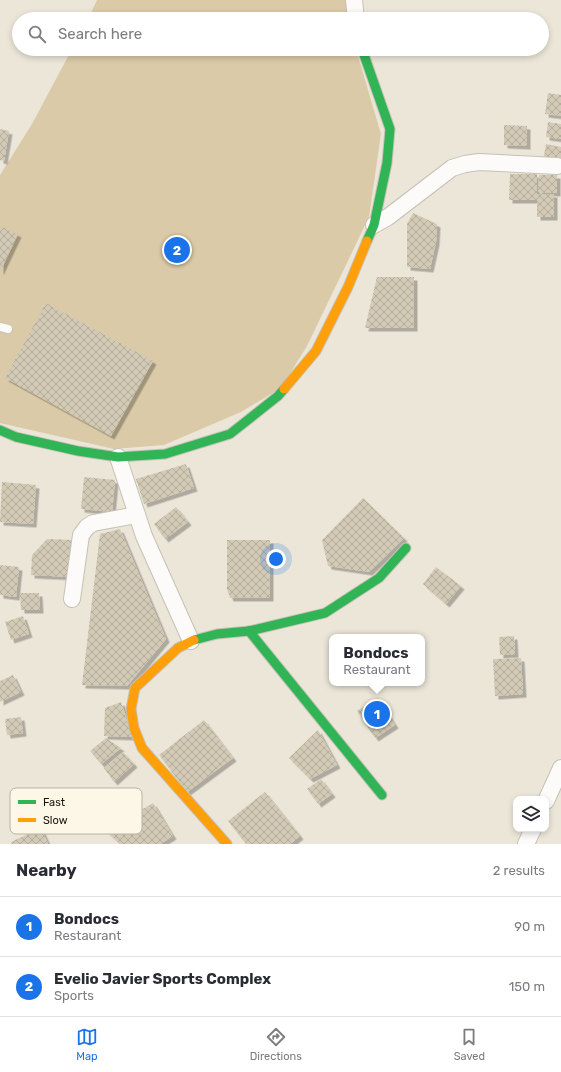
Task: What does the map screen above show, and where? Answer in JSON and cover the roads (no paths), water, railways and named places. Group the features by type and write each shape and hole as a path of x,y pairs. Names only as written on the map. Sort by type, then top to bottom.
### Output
{"street":[{"path":"354,0 355,12"},
{"path":"0,430 16,436 78,451 118,457 165,454 230,434 278,396 316,351 348,287 374,225 387,164 390,129 364,56"},
{"path":"374,225 388,217 452,168 479,162 557,166"},
{"path":"118,457 144,536 191,640"},
{"path":"72,599 82,535 86,527 93,523 137,515"},
{"path":"227,844 142,748 134,728 131,709 135,688 178,648 191,640 217,634 249,631 325,613 379,578 406,548"},
{"path":"249,631 382,795"},
{"path":"548,796 561,768"},
{"path":"526,844 532,832"}],"place":[{"name":"Evelio Javier Sports Complex","path":"177,250"},
{"name":"Bondocs","path":"377,714"}]}
